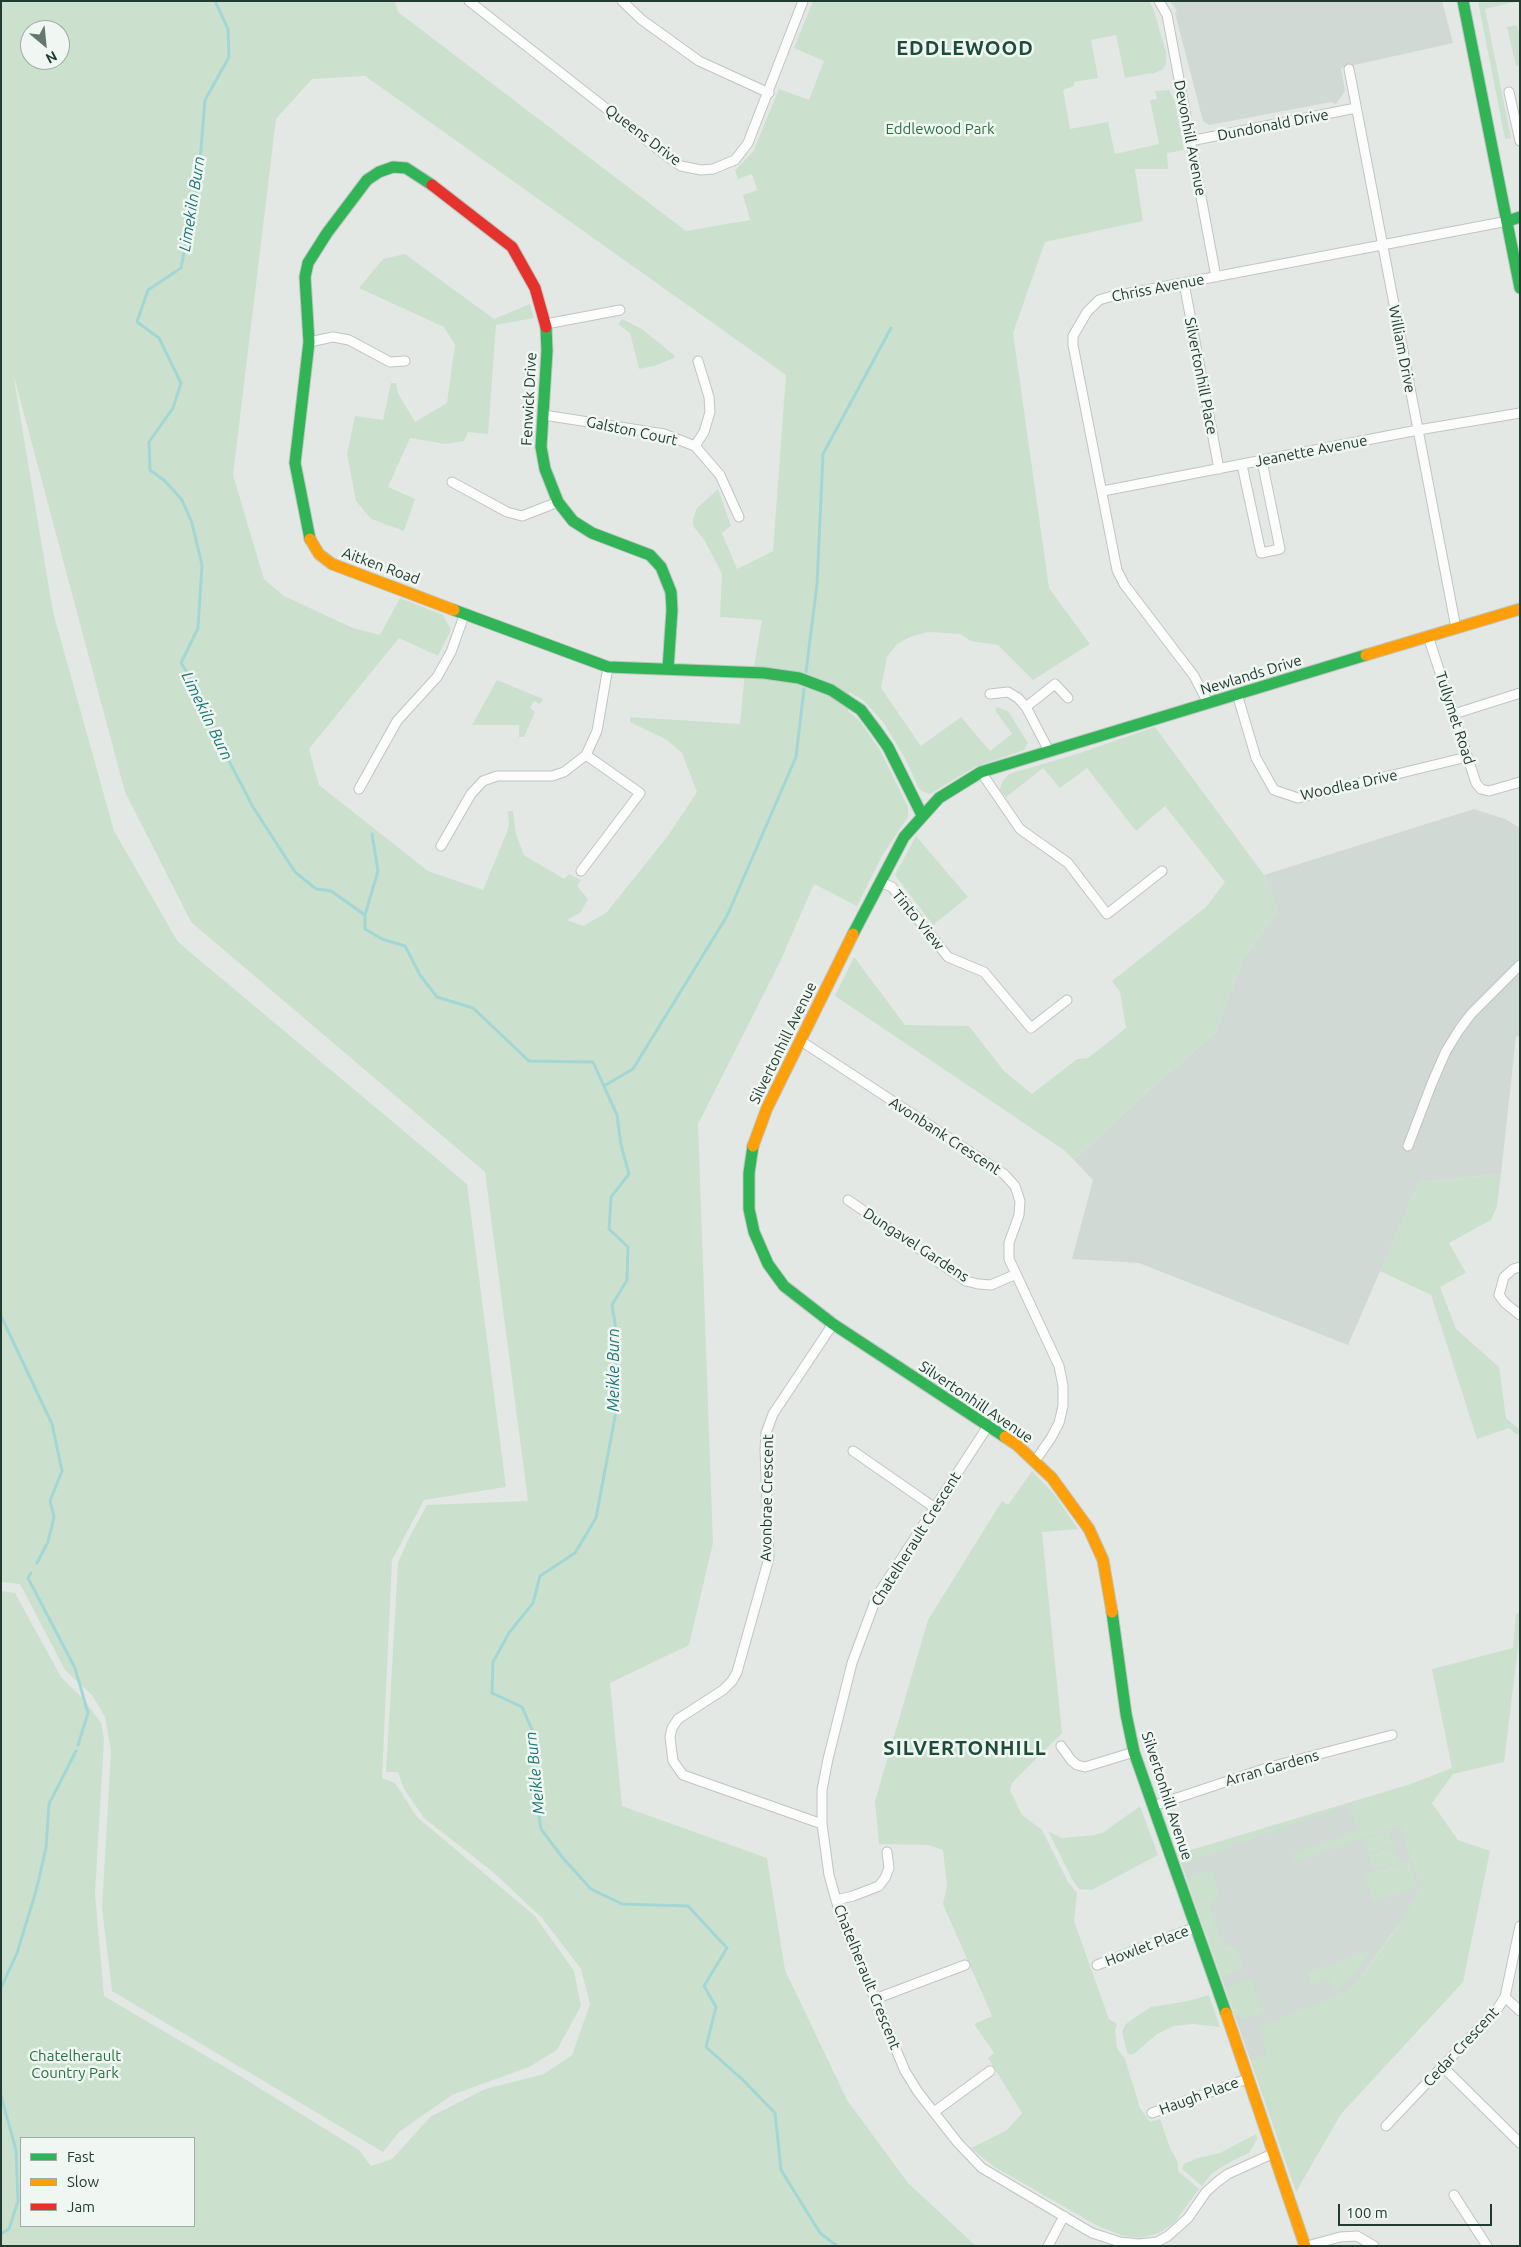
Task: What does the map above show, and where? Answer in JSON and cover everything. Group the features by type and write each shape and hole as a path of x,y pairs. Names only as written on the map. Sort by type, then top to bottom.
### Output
{"street":[{"name":"Queens Drive","path":"470,1 681,166 701,170 713,169 735,160 748,143 769,93 800,2"},
{"path":"622,1 642,20 699,61 769,93"},
{"name":"Devonhill Avenue","path":"1160,1 1167,15 1216,277"},
{"path":"1463,1 1520,288"},
{"name":"William Drive","path":"1349,69 1456,628"},
{"path":"1509,92 1520,141"},
{"name":"Dundonald Drive","path":"1190,141 1356,108"},
{"name":"Aitken Road","path":"546,324 535,288 524,266 512,247 496,233 417,174 406,168 393,167 379,172 367,180 308,263 305,277 310,342 295,463 311,542 318,554 332,564 465,612 608,667 764,673 799,678 831,690 861,710 876,730 892,755 922,815"},
{"path":"1508,221 1520,217"},
{"name":"Chriss Avenue","path":"1208,703 1203,690 1194,676 1124,584 1117,570 1074,345 1073,336 1087,312 1099,300 1109,297 1508,221"},
{"name":"Silvertonhill Place","path":"1184,283 1218,469"},
{"path":"546,324 620,310"},
{"name":"Fenwick Drive","path":"546,324 547,351 541,447 545,469 558,502 573,521 592,533 650,555 661,567 670,592 672,610 668,669"},
{"path":"310,342 333,338 349,340 390,362 405,361"},
{"path":"695,446 704,432 710,412 709,397 698,361"},
{"name":"Jeanette Avenue","path":"1103,491 1418,430 1520,413"},
{"name":"Galston Court","path":"544,415 664,434 695,446 720,475 739,517"},
{"path":"1242,464 1261,553 1280,549 1262,461"},
{"path":"452,482 507,512 522,516 558,502"},
{"name":"Newlands Drive","path":"986,770 1520,609"},
{"path":"359,789 397,721 437,677 451,652 465,612"},
{"name":"Tullymet Road","path":"1428,636 1476,783 1481,789 1489,791 1520,782"},
{"path":"441,846 471,794 483,781 497,776 552,776 564,772 586,756 598,731 608,667"},
{"path":"1026,707 1055,684 1068,698"},
{"path":"990,694 1008,692 1018,698 1026,707 1048,751"},
{"path":"1454,714 1520,693"},
{"name":"Woodlea Drive","path":"1237,694 1256,758 1274,790 1298,798 1467,757"},
{"path":"581,871 640,793 586,756"},
{"path":"986,770 1020,829 1068,863 1108,914 1162,871"},
{"name":"Silvertonhill Avenue","path":"986,770 939,798 904,837 800,1041 767,1108 754,1140 749,1173 749,1208 754,1232 768,1264 784,1286 832,1324 1018,1445 1052,1478 1072,1502 1089,1529 1103,1560 1126,1714 1134,1752 1233,2032 1272,2154 1306,2246"},
{"name":"Tinto View","path":"880,882 892,887 948,957 984,972 1031,1028 1067,1000"},
{"path":"1408,1146 1446,1051 1471,1014 1520,965"},
{"name":"Avonbank Crescent","path":"800,1041 1004,1174 1015,1186 1020,1201 1020,1215 1009,1244 1008,1259 1059,1366 1063,1386 1063,1406 1059,1422 1052,1438 1035,1461"},
{"name":"Dungavel Gardens","path":"848,1200 966,1281 991,1285 1014,1275"},
{"path":"1520,1267 1513,1269 1504,1277 1499,1295 1504,1303 1520,1315"},
{"name":"Avonbrae Crescent","path":"822,1824 683,1775 673,1761 670,1743 672,1728 678,1719 723,1690 732,1681 737,1672 769,1558 766,1433 773,1414 832,1324"},
{"name":"Chatelherault Crescent","path":"988,1426 877,1596 852,1663 822,1790 822,1824 829,1875 842,1922 905,2071 918,2092 967,2154 982,2168 1092,2233 1120,2242 1139,2244 1157,2242 1168,2236 1188,2218 1206,2192 1217,2182 1228,2174 1272,2154"},
{"path":"853,1451 935,1508"},
{"name":"Arran Gardens","path":"1153,1806 1270,1767 1392,1735"},
{"path":"1061,1746 1071,1760 1077,1765 1085,1767 1134,1752"},
{"path":"836,1900 879,1886 889,1868 887,1852"},
{"name":"Cedar Crescent","path":"1386,2126 1498,2008 1505,1997 1520,1926"},
{"name":"Howlet Place","path":"1097,1965 1196,1927"},
{"path":"875,1999 965,1965"},
{"path":"1505,1997 1520,2011"},
{"path":"1443,2067 1520,2143"},
{"path":"934,2112 990,2071"},
{"name":"Haugh Place","path":"1152,2113 1247,2079"},
{"path":"1454,2195 1487,2246"},
{"path":"1048,2246 1064,2216"},
{"path":"1306,2246 1340,2236 1357,2236 1374,2246"}],"shaded area":[{"path":"1170,1 1442,1 1453,43 1341,68 1345,91 1336,104 1331,102 1209,125 1203,121 1175,13 1177,11"},
{"path":"1474,809 1505,819 1520,828 1520,1037 1516,1036 1501,1174 1419,1182 1348,1345 1139,1263 1072,1259 1093,1180 1074,1160 1149,1090 1215,1033 1243,959 1278,910 1264,875"},
{"path":"1408,1785 1434,1876 1355,1985 1344,1994 1309,2009 1268,2054 1251,2062 1178,1854"}],"green space":[{"path":"1,1 395,1 398,12 686,231 750,220 743,195 757,190 752,174 738,179 735,170 753,152 779,89 809,100 824,61 794,48 813,1 1149,1 1153,8 1166,52 1166,64 1162,70 1152,74 1125,78 1116,35 1091,40 1098,78 1074,82 1074,86 1063,90 1070,129 1108,122 1115,154 1159,144 1150,100 1157,99 1155,91 1169,90 1175,102 1184,150 1167,153 1168,169 1135,169 1143,221 1045,242 1013,333 1049,588 1090,644 1033,680 998,645 971,641 960,634 928,632 910,637 897,644 887,657 881,688 921,746 961,717 990,751 1012,734 995,710 997,707 1008,711 1028,743 1024,750 975,767 930,794 918,787 905,758 883,722 863,700 849,692 848,711 860,721 880,750 908,807 908,817 883,854 857,906 814,884 779,964 698,1124 713,1543 689,1645 610,1683 622,1806 767,1858 785,1970 847,2100 908,2183 976,2246 1,2246 1,1591 15,1593 61,1677 85,1701 101,1723 104,1739 95,1894 104,1996 240,2076 359,2150 371,2166 392,2159 430,2117 485,2089 544,2074 572,2055 590,2004 581,1969 542,1918 493,1872 424,1818 404,1789 398,1772 386,1772 398,1563 409,1538 427,1505 528,1501 485,1172 191,922 125,792 13,373 53,612 114,831 178,942 467,1184 506,1487 424,1500 392,1560 382,1778 395,1783 417,1817 535,1916 574,1971 581,2006 557,2050 529,2067 452,2095 399,2132 383,2152 112,1991 102,1908 111,1751 105,1717 92,1695 65,1670 20,1584 1,1582","holes":["365,76 786,375 773,551 737,569 722,533 731,526 718,489 697,508 693,519 693,526 705,541 722,574 720,617 762,620 753,672 745,672 740,724 630,717 630,722 667,740 682,753 697,792 667,837 606,913 583,926 567,920 581,912 588,899 577,886 581,880 569,874 564,879 524,855 516,834 513,811 508,811 509,824 507,832 483,890 428,871 319,785 309,749 399,638 438,656 451,630 443,615 400,598 380,635 353,628 284,596 264,579 233,475 276,119 312,79"]},
{"path":"1478,1 1519,1 1485,9 1511,138 1505,139"},
{"path":"1517,25 1520,37 1520,65 1516,66 1507,27"},
{"path":"405,254 494,319 530,304 534,318 496,325 488,434 468,432 464,441 445,444 410,438 388,487 415,499 404,531 371,519 356,501 347,454 355,416 383,420 391,383 396,383 398,393 415,422 447,403 455,345 444,327 359,288 383,259"},
{"path":"622,319 642,329 675,356 674,358 654,366 639,369 630,333 618,324"},
{"path":"497,680 543,699 540,704 534,701 530,708 535,712 524,737 519,737 519,725 472,725"},
{"path":"1155,727 1264,875 1278,910 1243,959 1215,1033 1149,1090 1074,1160 1064,1150 835,996 854,957 905,1025 969,1026 1004,1071 1032,1094 1077,1059 1088,1058 1126,1028 1120,992 1112,981 1206,907 1225,882 1165,806 1136,831 1087,768 1060,788 1043,768 1006,797 1000,790 1002,782 1009,774 1077,754"},
{"path":"916,836 968,897 933,925 895,875"},
{"path":"1501,1174 1497,1206 1491,1220 1449,1243 1466,1273 1440,1287 1456,1329 1499,1367 1506,1418 1520,1430 1520,1434 1516,1434 1509,1428 1477,1439 1431,1295 1380,1271 1419,1182"},
{"path":"1032,1471 1054,1494 1078,1529 1042,1532 1062,1733 1012,1783 1010,1790 1022,1815 1042,1830 1068,1882 1077,1893 1074,1921 1109,2019 1117,2024 1115,2030 1117,2048 1125,2059 1140,2108 1150,2122 1160,2119 1170,2148 1178,2162 1178,2171 1199,2189 1174,2223 1159,2233 1140,2238 1123,2236 1096,2225 993,2166 971,2148 1007,2130 1022,2113 988,2058 994,2053 974,2024 992,2016 943,1904 947,1886 943,1850 928,1845 879,1844 875,1801 928,1620 1002,1501 1008,1505"},
{"path":"1520,1612 1520,1631 1504,1762 1453,1774 1432,1803 1458,1840 1490,1851 1463,1982 1341,2114 1296,2192 1251,2062 1267,2054 1258,2027 1344,1994 1355,1985 1392,1935 1421,1888 1400,1825 1294,1862 1291,1855 1358,1831 1348,1805 1186,1862 1182,1861 1178,1854 1408,1785 1452,1768 1432,1669 1513,1648 1516,1614"},
{"path":"1140,1806 1158,1855 1092,1890 1079,1889 1048,1831 1062,1838 1095,1835 1104,1832"},
{"path":"1389,1831 1394,1845 1368,1853 1363,1839"},
{"path":"1394,1847 1399,1861 1373,1870 1368,1856"},
{"path":"1409,1861 1417,1887 1373,1902 1365,1875"},
{"path":"1206,1871 1213,1873 1220,1895 1217,1899 1211,1900 1209,1904 1220,1940 1226,1946 1236,1948 1244,1969 1221,1977 1187,1881 1191,1876"},
{"path":"1369,1951 1357,1971 1334,1992 1328,1978 1311,1984 1308,1973"},
{"path":"1251,1979 1263,2013 1244,2019 1234,2013 1225,1988"},
{"path":"1209,1995 1220,2027 1193,2024 1174,2026 1157,2034 1135,2053 1130,2055 1127,2052 1122,2032 1125,2025 1131,2020 1151,2007 1188,2001"},
{"path":"1256,2134 1257,2139 1249,2153 1211,2174 1202,2186 1182,2169 1184,2164 1198,2158 1220,2153"}],"waterway":[{"name":"Limekiln Burn","path":"215,1 228,29 229,57 205,100 199,174 181,268 148,290 137,322 159,338 181,383 173,408 149,442 150,470 165,481 182,500 192,523 202,565 198,628 181,663 195,684 207,719 253,807 295,872 316,889 331,891 365,915 365,929 382,939 405,946 420,975 437,997 473,1008 529,1061 593,1062 617,1115 621,1145 629,1174 611,1197 609,1229 628,1247 627,1280 612,1305 618,1342 615,1372 617,1406 596,1518 575,1553 540,1576 533,1603 509,1633 493,1662 492,1693 522,1707 533,1732 534,1784 541,1829 562,1857 591,1889 622,1904 688,1906 727,1948 704,1986 716,2007 706,2047 744,2081 775,2113 781,2170 820,2233 837,2246"},
{"path":"806,672 817,584 823,454 891,328"},
{"path":"604,1086 633,1069 727,916 796,757 804,689"},
{"path":"365,915 378,871 372,834"},
{"path":"1,1316 52,1424 62,1471 50,1501 54,1517 48,1542 37,1563"},
{"path":"31,1573 28,1578 75,1668 88,1713 78,1745"},
{"path":"1,1988 17,1953 36,1891 46,1848 49,1804 76,1751"},
{"path":"1,2096 16,2150 18,2201 9,2229 1,2234"}],"traffic: fast":[{"path":"1463,1 1520,288"},
{"path":"310,539 295,463 309,342 305,277 308,263 327,233 367,180 379,172 393,167 406,168 432,185"},
{"path":"1508,221 1520,217"},
{"path":"546,327 547,351 541,447 545,469 558,502 573,521 592,533 650,555 661,567 671,592 672,610 668,669"},
{"path":"454,610 608,667 764,673 799,678 831,690 861,710 876,730 888,747 922,815"},
{"path":"853,934 904,837 939,798 981,772 1366,655"},
{"path":"753,1146 749,1173 749,1209 754,1232 768,1264 784,1286 833,1324 1005,1437"},
{"path":"1112,1612 1126,1714 1134,1752 1226,2013"}],"traffic: slow":[{"path":"310,539 319,554 332,564 454,610"},
{"path":"1366,655 1520,609"},
{"path":"753,1146 767,1108 853,934"},
{"path":"1005,1437 1017,1445 1052,1478 1089,1529 1103,1560 1112,1612"},
{"path":"1226,2013 1305,2246"}],"traffic: jam":[{"path":"432,185 512,247 535,288 546,327"}],"district":[{"name":"EDDLEWOOD","path":"965,48"},
{"name":"SILVERTONHILL","path":"965,1748"}],"park label":[{"name":"Eddlewood Park","path":"940,129"},
{"name":"Chatelherault Country Park","path":"75,2064"}],"water label":[{"name":"Meikle Burn","path":"614,1370"},
{"name":"Meikle Burn","path":"535,1773"}]}
